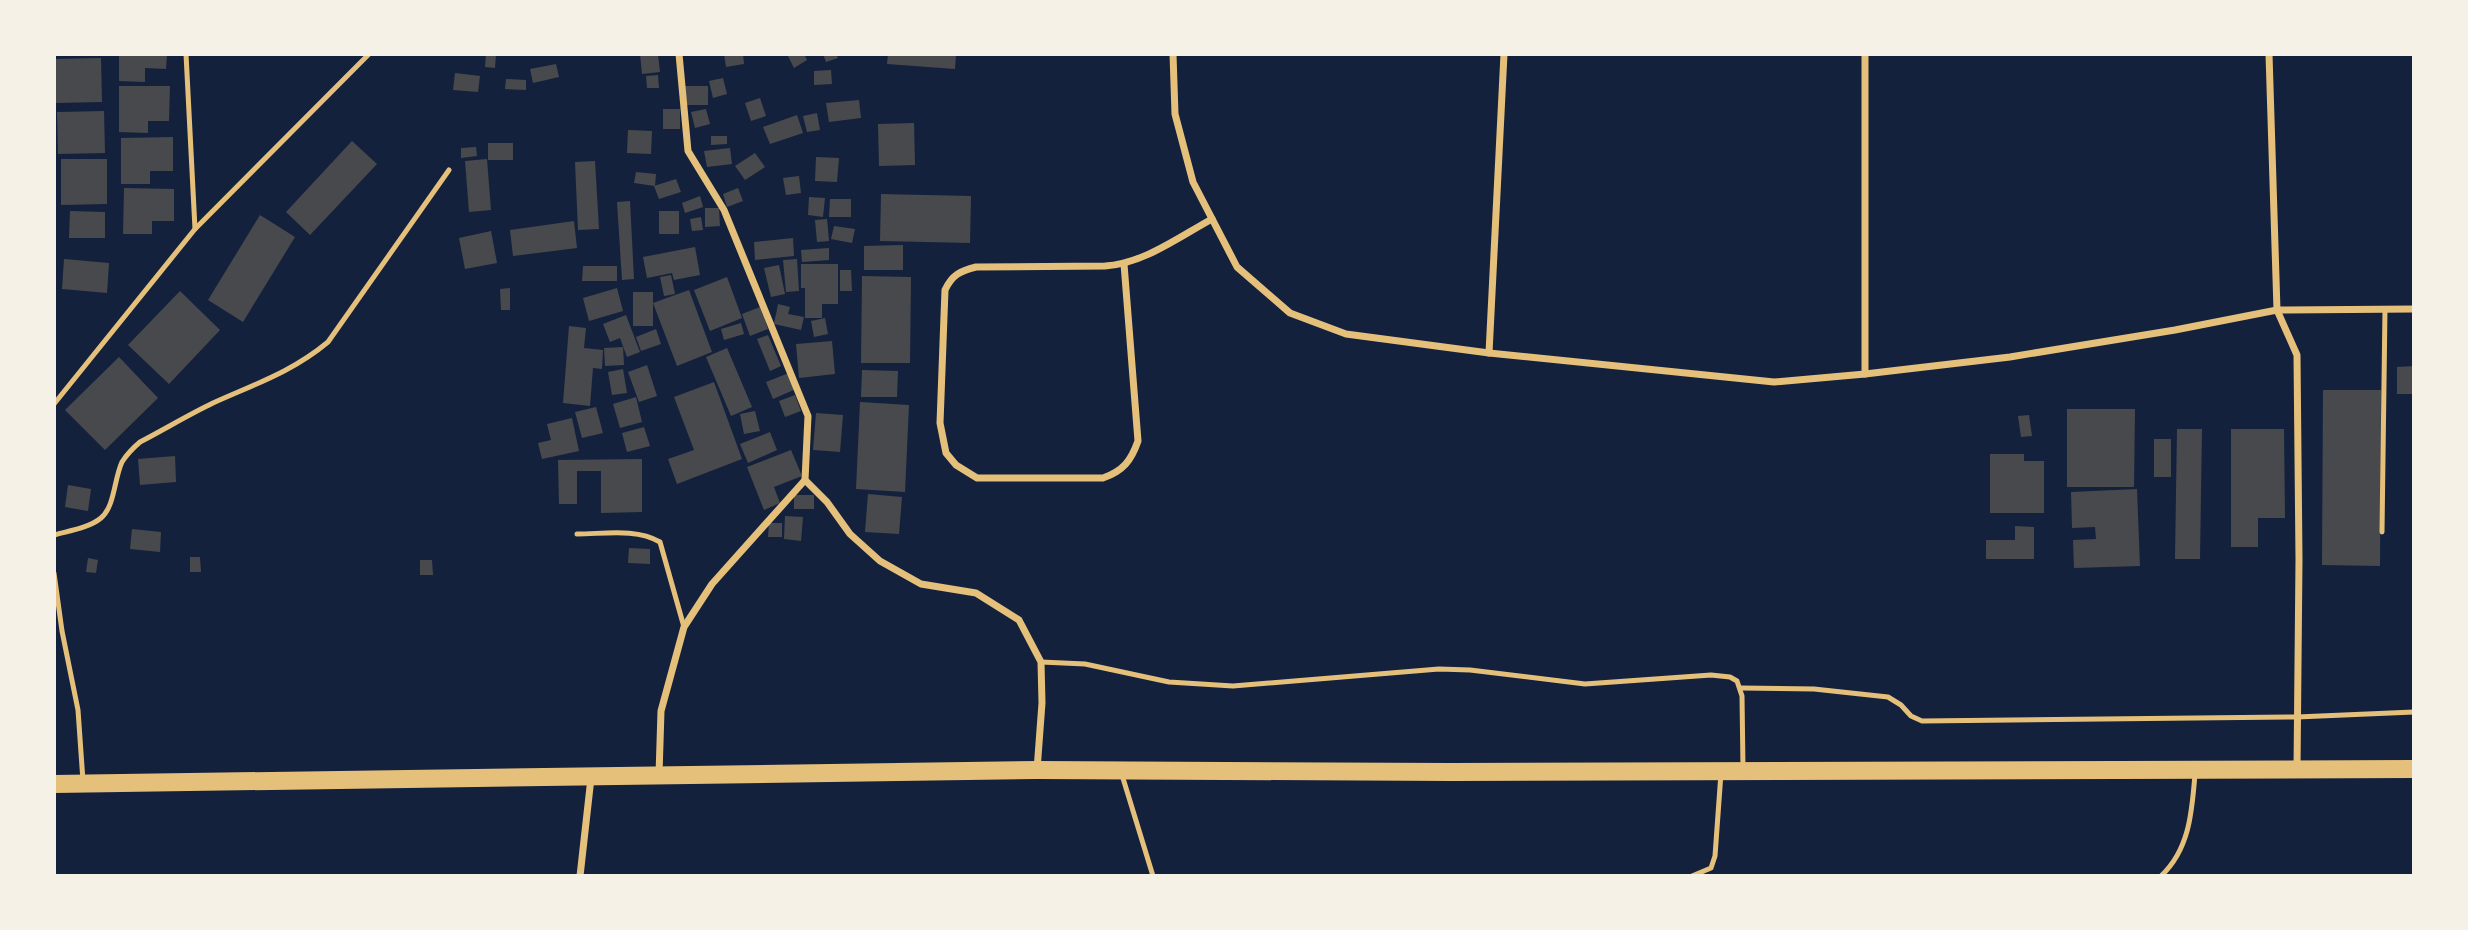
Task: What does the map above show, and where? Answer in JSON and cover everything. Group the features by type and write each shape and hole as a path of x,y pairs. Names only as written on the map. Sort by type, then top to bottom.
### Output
{"main road":[{"path":"54,784 1037,770 2414,769"}],"street":[{"path":"659,776 661,711 684,627 712,584 805,480 808,416 724,210 688,151 679,54"},
{"path":"1173,54 1175,114 1193,182 1237,267 1290,313 1346,334 1489,353 1774,382 2010,357 2277,310 2414,309"},
{"path":"1489,353 1504,54"},
{"path":"1865,54 1865,374"},
{"path":"2269,54 2277,310 2297,355 2297,770"},
{"path":"1124,264 1138,441 1126,466 1103,478 977,478 956,465 946,453 940,423 945,290 950,279 960,271 976,267 1124,264 1151,253 1212,219"},
{"path":"805,480 827,502 850,534 880,561 921,584 976,593 1019,620 1041,662 1042,703 1037,770"},
{"path":"580,876 592,777"}],"lane":[{"path":"186,54 195,229"},
{"path":"54,404 195,229 369,54"},
{"path":"54,535 94,523 102,517 107,510 122,463 140,442 213,404 283,373 308,359 328,342 449,170"},
{"path":"2382,532 2385,309"},
{"path":"577,534 648,535 660,542 684,627"},
{"path":"54,573 62,631 78,710 83,784"},
{"path":"1041,662 1085,664 1146,679 1233,686 1439,669 1470,670 1585,684 1730,677 1737,681 1741,688 1743,771"},
{"path":"1741,688 1814,690 1888,697 1901,705 1911,716 1922,721 2297,717 2414,712"},
{"path":"2161,876 2177,854 2191,822 2195,770"},
{"path":"1121,771 1153,876"},
{"path":"1692,876 1711,868 1715,856 1721,771"}],"building":[{"path":"119,54 167,54 166,69 145,68 145,82 119,81"},
{"path":"486,54 496,54 495,68 485,67"},
{"path":"640,54 658,54 660,72 642,74"},
{"path":"724,54 743,54 744,64 726,67"},
{"path":"787,54 804,54 807,60 794,68"},
{"path":"823,54 836,54 838,58 826,62"},
{"path":"888,54 956,54 955,69 887,64"},
{"path":"101,58 102,102 55,103 54,59"},
{"path":"556,64 559,77 533,83 530,69"},
{"path":"831,70 832,84 814,85 814,71"},
{"path":"455,73 480,76 478,92 453,90"},
{"path":"658,75 659,88 647,88 646,76"},
{"path":"723,78 727,94 713,98 709,81"},
{"path":"506,79 526,80 526,90 505,89"},
{"path":"119,86 170,86 169,121 148,121 148,133 119,132"},
{"path":"685,86 708,86 708,105 685,105"},
{"path":"760,98 766,116 751,121 745,103"},
{"path":"859,100 861,118 829,122 826,103"},
{"path":"663,109 680,109 680,129 663,129"},
{"path":"706,109 710,124 695,128 691,112"},
{"path":"104,111 105,153 58,154 57,112"},
{"path":"817,113 820,130 807,132 803,116"},
{"path":"797,115 803,133 770,144 763,127"},
{"path":"914,123 915,165 879,166 878,124"},
{"path":"628,130 652,131 651,154 627,153"},
{"path":"711,136 727,136 727,144 711,145"},
{"path":"173,137 173,171 150,171 150,184 121,184 121,138"},
{"path":"352,141 377,164 310,235 286,212"},
{"path":"488,143 513,143 513,160 488,160"},
{"path":"476,147 477,156 461,158 461,148"},
{"path":"730,148 732,164 707,167 704,151"},
{"path":"755,153 765,167 745,180 735,166"},
{"path":"816,157 839,158 837,182 815,181"},
{"path":"61,159 107,159 107,204 61,205"},
{"path":"487,159 491,210 469,212 465,161"},
{"path":"595,161 599,229 578,230 575,162"},
{"path":"636,172 656,174 655,186 634,183"},
{"path":"799,176 801,193 786,195 783,178"},
{"path":"676,179 681,192 659,199 654,186"},
{"path":"124,188 174,189 174,221 152,221 152,234 123,234"},
{"path":"738,188 743,201 727,207 723,194"},
{"path":"881,194 971,196 970,243 880,241"},
{"path":"700,196 703,207 685,213 682,203"},
{"path":"809,197 825,198 823,217 808,215"},
{"path":"830,199 851,199 851,217 829,217"},
{"path":"630,201 634,279 622,280 617,202"},
{"path":"705,208 719,208 720,226 705,227"},
{"path":"70,211 105,212 105,238 69,238"},
{"path":"659,211 679,211 679,234 659,234"},
{"path":"260,215 295,237 243,322 208,300"},
{"path":"701,217 703,230 692,231 690,219"},
{"path":"827,219 829,241 817,242 815,220"},
{"path":"574,221 577,248 513,256 510,230"},
{"path":"834,226 855,229 852,243 831,239"},
{"path":"491,231 497,263 465,269 459,238"},
{"path":"793,238 794,256 755,260 754,242"},
{"path":"903,245 903,270 864,270 864,246"},
{"path":"695,247 700,275 674,280 672,273 647,278 643,257"},
{"path":"829,248 829,260 802,262 801,250"},
{"path":"64,259 109,263 107,293 62,289"},
{"path":"797,259 799,291 786,292 783,260"},
{"path":"801,264 838,264 838,304 822,304 822,318 805,318 805,288 801,288"},
{"path":"779,265 785,294 771,297 764,268"},
{"path":"583,266 617,266 617,281 582,281"},
{"path":"840,270 851,270 852,291 840,291"},
{"path":"671,275 675,294 664,296 660,277"},
{"path":"862,276 911,277 910,363 861,363"},
{"path":"727,277 742,318 710,331 694,290"},
{"path":"510,288 510,310 501,310 500,289"},
{"path":"617,288 623,311 589,321 583,298"},
{"path":"689,290 712,352 677,366 653,303"},
{"path":"180,291 220,330 169,384 128,345"},
{"path":"633,292 653,292 653,326 633,326"},
{"path":"778,304 790,307 788,314 804,317 801,330 774,324"},
{"path":"760,307 768,329 750,336 742,314"},
{"path":"626,315 640,352 627,357 620,338 610,342 603,324"},
{"path":"825,318 828,334 814,337 811,321"},
{"path":"741,323 744,334 724,340 721,329"},
{"path":"569,326 586,328 584,348 603,350 602,369 593,368 590,406 563,403"},
{"path":"656,329 661,344 641,351 636,337"},
{"path":"768,335 781,366 770,371 757,339"},
{"path":"832,341 835,374 799,378 796,344"},
{"path":"623,347 624,365 605,366 604,348"},
{"path":"727,348 752,407 731,416 706,357"},
{"path":"119,357 158,398 105,450 65,410"},
{"path":"647,365 657,396 639,402 628,372"},
{"path":"2414,366 2414,394 2397,394 2397,367"},
{"path":"623,369 627,393 612,395 608,372"},
{"path":"862,370 898,371 897,397 861,397"},
{"path":"789,373 796,389 773,399 766,382"},
{"path":"714,382 742,459 677,484 668,459 694,450 674,397"},
{"path":"2323,390 2381,390 2380,566 2322,565"},
{"path":"795,395 801,411 785,417 779,401"},
{"path":"636,397 642,422 620,428 613,404"},
{"path":"860,402 909,405 905,492 856,489"},
{"path":"596,407 603,433 582,438 575,412"},
{"path":"2067,409 2135,409 2134,487 2067,487"},
{"path":"755,411 760,431 744,434 740,414"},
{"path":"816,413 843,415 840,452 813,450"},
{"path":"2029,415 2032,436 2021,437 2018,416"},
{"path":"572,418 579,451 542,459 538,443 551,440 547,424"},
{"path":"644,427 650,446 627,452 622,433"},
{"path":"2177,429 2202,429 2200,559 2175,559"},
{"path":"2231,429 2284,429 2285,518 2258,518 2258,547 2231,547"},
{"path":"770,432 777,450 748,463 740,444"},
{"path":"2154,439 2171,439 2171,477 2154,477"},
{"path":"791,450 802,476 774,487 780,503 764,510 747,467"},
{"path":"1990,454 2024,454 2024,461 2044,461 2044,513 1990,513"},
{"path":"175,456 176,482 140,485 138,459"},
{"path":"642,459 642,512 601,513 601,471 577,471 577,504 559,504 558,460"},
{"path":"68,485 91,489 88,511 65,507"},
{"path":"2137,489 2140,566 2074,568 2073,540 2096,539 2095,527 2072,528 2071,492"},
{"path":"868,494 902,497 899,534 865,532"},
{"path":"794,495 814,495 814,509 794,509"},
{"path":"785,516 803,517 801,541 784,539"},
{"path":"769,523 782,523 782,537 768,537"},
{"path":"2015,526 2034,527 2034,559 1986,559 1986,540 2015,540"},
{"path":"132,529 161,532 160,552 130,549"},
{"path":"629,548 650,549 650,564 628,563"},
{"path":"190,557 200,557 201,572 190,572"},
{"path":"88,558 98,560 96,573 86,572"},
{"path":"420,560 432,560 433,575 420,575"}]}
